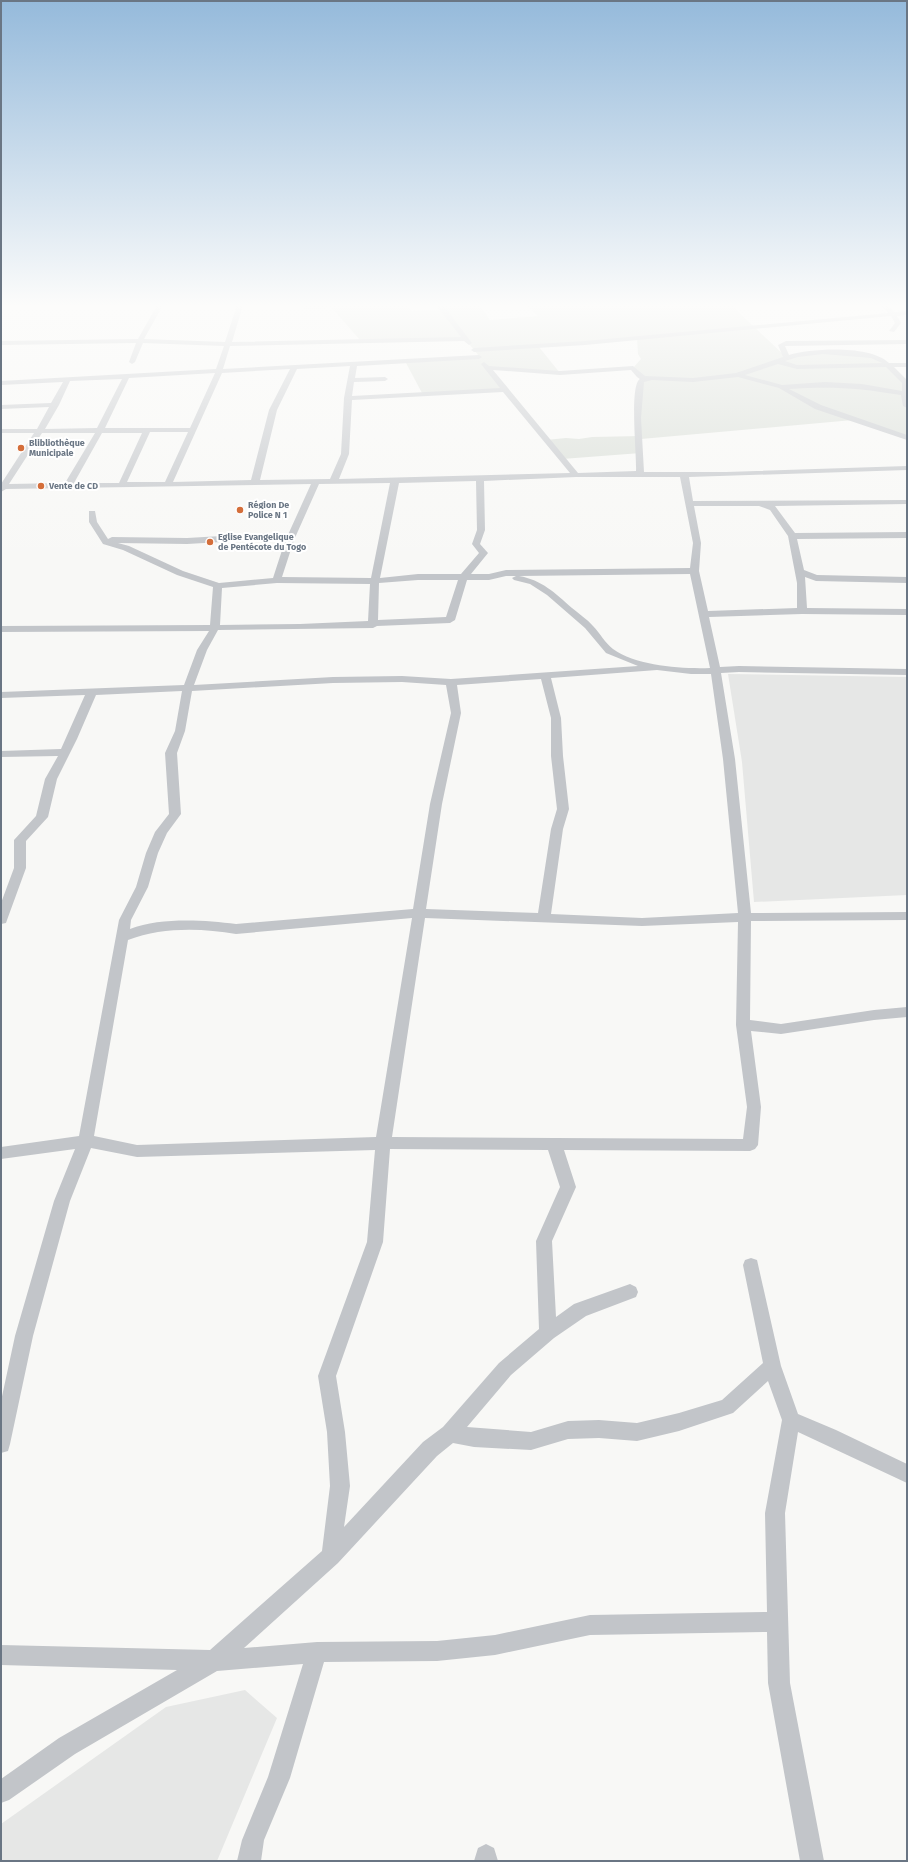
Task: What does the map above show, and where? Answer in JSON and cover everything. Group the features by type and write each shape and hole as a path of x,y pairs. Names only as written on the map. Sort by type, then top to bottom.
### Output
{"street":[{"path":"1,488 40,430 61,392"},
{"path":"68,486 100,430 119,392"},
{"path":"168,484 210,392"},
{"path":"255,482 273,410 282,392"},
{"path":"334,480 345,454 349,392"},
{"path":"348,398 426,392"},
{"path":"508,392 576,475"},
{"path":"637,474 640,472 641,453 639,447 640,436 638,428 639,392"},
{"path":"793,392 818,407 907,438"},
{"path":"845,393 865,392"},
{"path":"906,392 904,397 907,406"},
{"path":"1,407 55,404"},
{"path":"122,485 147,430"},
{"path":"1,431 194,430"},
{"path":"1,488 907,468"},
{"path":"1,1153 86,1141 137,1151 383,1143 750,1145 754,1107 743,1025 744,917 742,875 729,759 716,671 694,571 697,543 691,504 684,474"},
{"path":"1,629 215,628 373,625 450,620 463,578 484,553 476,544 481,530 480,478"},
{"path":"373,625 375,581 395,480"},
{"path":"277,580 290,540 316,481"},
{"path":"691,504 907,502"},
{"path":"758,503 773,508 792,536 802,583 802,611"},
{"path":"92,513 93,522 106,542 126,548 180,573 218,586 277,580 375,581 418,577 489,577 517,578 533,581 543,586 590,628 604,646 613,653 654,668"},
{"path":"792,536 907,535"},
{"path":"105,540 187,542 273,536 290,540"},
{"path":"489,577 506,573 694,571"},
{"path":"799,571 816,578 907,580"},
{"path":"1,1444 26,1328 62,1201 86,1141 125,920 142,887 152,853 161,832 174,814 171,753 180,731 188,687 202,650 215,628 218,586"},
{"path":"704,614 802,611 907,612"},
{"path":"1,695 264,685 333,680 402,679 451,682 654,668 716,671 738,669 907,672"},
{"path":"544,919 557,830 563,810 557,756 556,718 545,676"},
{"path":"331,1556 340,1486 336,1432 327,1376 375,1242 383,1143 436,804 456,713 451,682"},
{"path":"1,920 20,868 20,840 42,817 51,779 65,752 92,691"},
{"path":"1,754 65,752"},
{"path":"122,937 143,929 210,925 244,928 419,913 642,922 744,917 907,916"},
{"path":"743,1025 781,1029 874,1014 907,1012"},
{"path":"548,1332 544,1241 568,1187 554,1144"},
{"path":"751,1265 772,1366 791,1420 775,1513 779,1683 812,1861"},
{"path":"1,1792 67,1746 214,1661 331,1556 430,1449 450,1434 506,1369 548,1332 580,1310 630,1292"},
{"path":"450,1434 474,1438 531,1441 568,1430 599,1429 637,1432 679,1422 727,1407 772,1366"},
{"path":"791,1420 829,1436 907,1474"},
{"path":"1,1655 214,1661 317,1652 437,1651 495,1646 590,1625 777,1622"},
{"path":"249,1861 253,1840 279,1778 317,1652"}],"shaded area":[{"path":"421,392 453,392 422,393"},
{"path":"641,392 905,392 907,438 853,420 641,439 641,453 562,459 546,440 640,436"},
{"path":"728,674 907,677 907,895 754,902 742,762"},
{"path":"245,1690 277,1718 217,1861 1,1861 1,1824 166,1707"}],"place":[{"name":"Blibliothèque Municipale","path":"21,448"},
{"name":"Vente de CD","path":"41,486"},
{"name":"Région De Police N 1","path":"240,510"},
{"name":"Eglise Evangelique de Pentécote du Togo","path":"210,542"}]}
